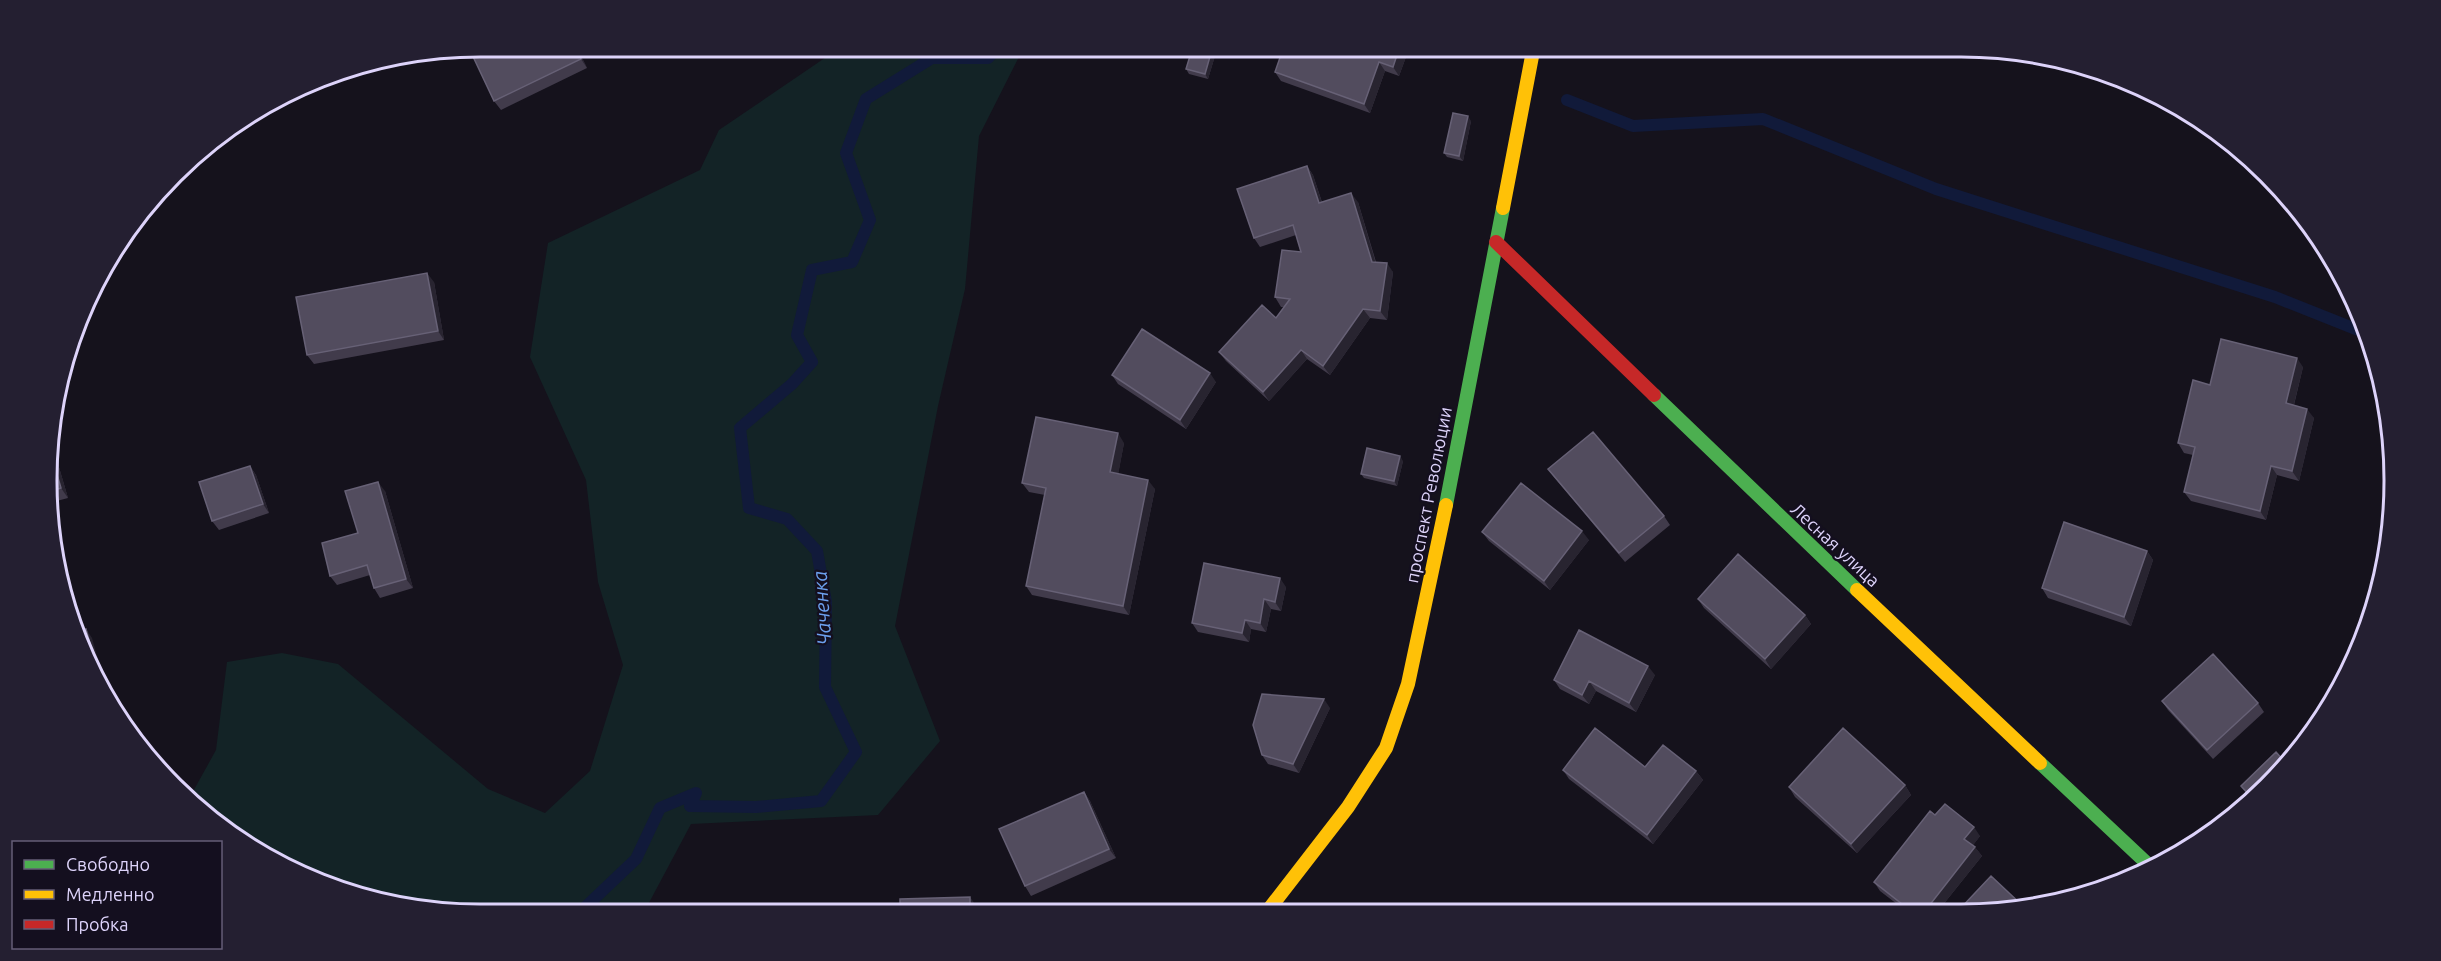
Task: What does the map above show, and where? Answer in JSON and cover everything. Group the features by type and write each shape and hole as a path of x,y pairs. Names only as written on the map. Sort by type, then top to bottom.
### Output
{"street":[{"name":"проспект Революции","path":"1273,904 1348,807 1386,748 1408,684 1428,597 1532,57"},
{"name":"Лесная улица","path":"1496,242 1787,524 2145,861"}],"shaded area":[{"path":"826,57 1019,57 979,136 965,289 938,406 895,626 940,741 878,815 691,824 648,904 480,904 398,896 344,882 318,872 245,833 193,791 216,750 227,662 282,653 338,664 488,789 545,813 590,771 623,665 598,582 586,480 530,357 548,243 700,170 719,130"}],"building":[{"path":"473,57 580,57 581,59 494,101"},
{"path":"1190,57 1210,57 1205,74 1186,69"},
{"path":"1280,57 1396,57 1393,67 1379,62 1364,104 1275,72"},
{"path":"1453,113 1468,116 1459,156 1444,153"},
{"path":"1307,166 1319,203 1351,193 1372,262 1387,263 1380,311 1363,309 1323,366 1301,350 1263,392 1219,352 1262,305 1276,318 1290,299 1275,297 1282,250 1301,252 1293,225 1254,238 1237,189"},
{"path":"427,273 438,331 307,355 296,297"},
{"path":"1142,329 1210,373 1180,420 1112,375"},
{"path":"2221,339 2297,358 2286,403 2307,409 2292,471 2271,466 2260,511 2184,492 2195,447 2178,443 2193,380 2210,385"},
{"path":"1036,417 1118,433 1110,472 1148,480 1123,606 1026,586 1046,488 1022,483"},
{"path":"1593,432 1664,516 1619,553 1548,469"},
{"path":"1367,448 1400,456 1394,481 1361,474"},
{"path":"250,466 263,504 212,521 199,482"},
{"path":"57,475 61,488 57,489"},
{"path":"378,482 406,579 374,588 367,565 330,576 322,543 358,533 345,491"},
{"path":"1521,483 1582,531 1544,581 1482,532"},
{"path":"2064,522 2147,551 2124,617 2042,588"},
{"path":"1738,554 1805,615 1765,659 1698,599"},
{"path":"1204,563 1280,578 1275,602 1264,599 1260,623 1245,620 1242,633 1192,623"},
{"path":"86,629 91,647 89,643 84,630"},
{"path":"1579,630 1648,666 1629,703 1589,681 1582,695 1554,680"},
{"path":"2213,654 2258,703 2207,750 2162,701"},
{"path":"1262,694 1324,699 1293,764 1262,755 1253,725"},
{"path":"1595,728 1645,767 1663,745 1696,771 1647,835 1563,770"},
{"path":"1843,728 1905,785 1851,844 1789,787"},
{"path":"2276,752 2281,758 2247,792 2241,786"},
{"path":"1084,792 1109,849 1025,886 999,829"},
{"path":"1945,804 1974,827 1964,839 1975,847 1930,904 1902,904 1874,882 1930,811 1935,815"},
{"path":"1991,876 2016,900 1988,903 1965,904"},
{"path":"970,897 970,904 900,904 900,899"}],"waterway":[{"name":"Чаченка","path":"589,904 636,859 660,808 696,793 690,806 756,807 821,801 856,752 825,687 826,602 817,551 787,519 749,508 740,428 792,384 812,362 797,335 812,270 852,262 870,220 846,153 866,99 932,58 989,57"},
{"path":"1567,100 1633,126 1763,119 1936,189 2275,297 2356,329"}],"traffic: fast":[{"path":"1446,505 1503,208"},
{"path":"1654,395 1857,590"},
{"path":"2040,763 2145,861"}],"traffic: slow":[{"path":"1503,208 1532,57"},
{"path":"1273,904 1348,807 1386,748 1408,684 1446,505"},
{"path":"1857,590 2040,763"}],"traffic: jam":[{"path":"1496,242 1654,395"}]}
